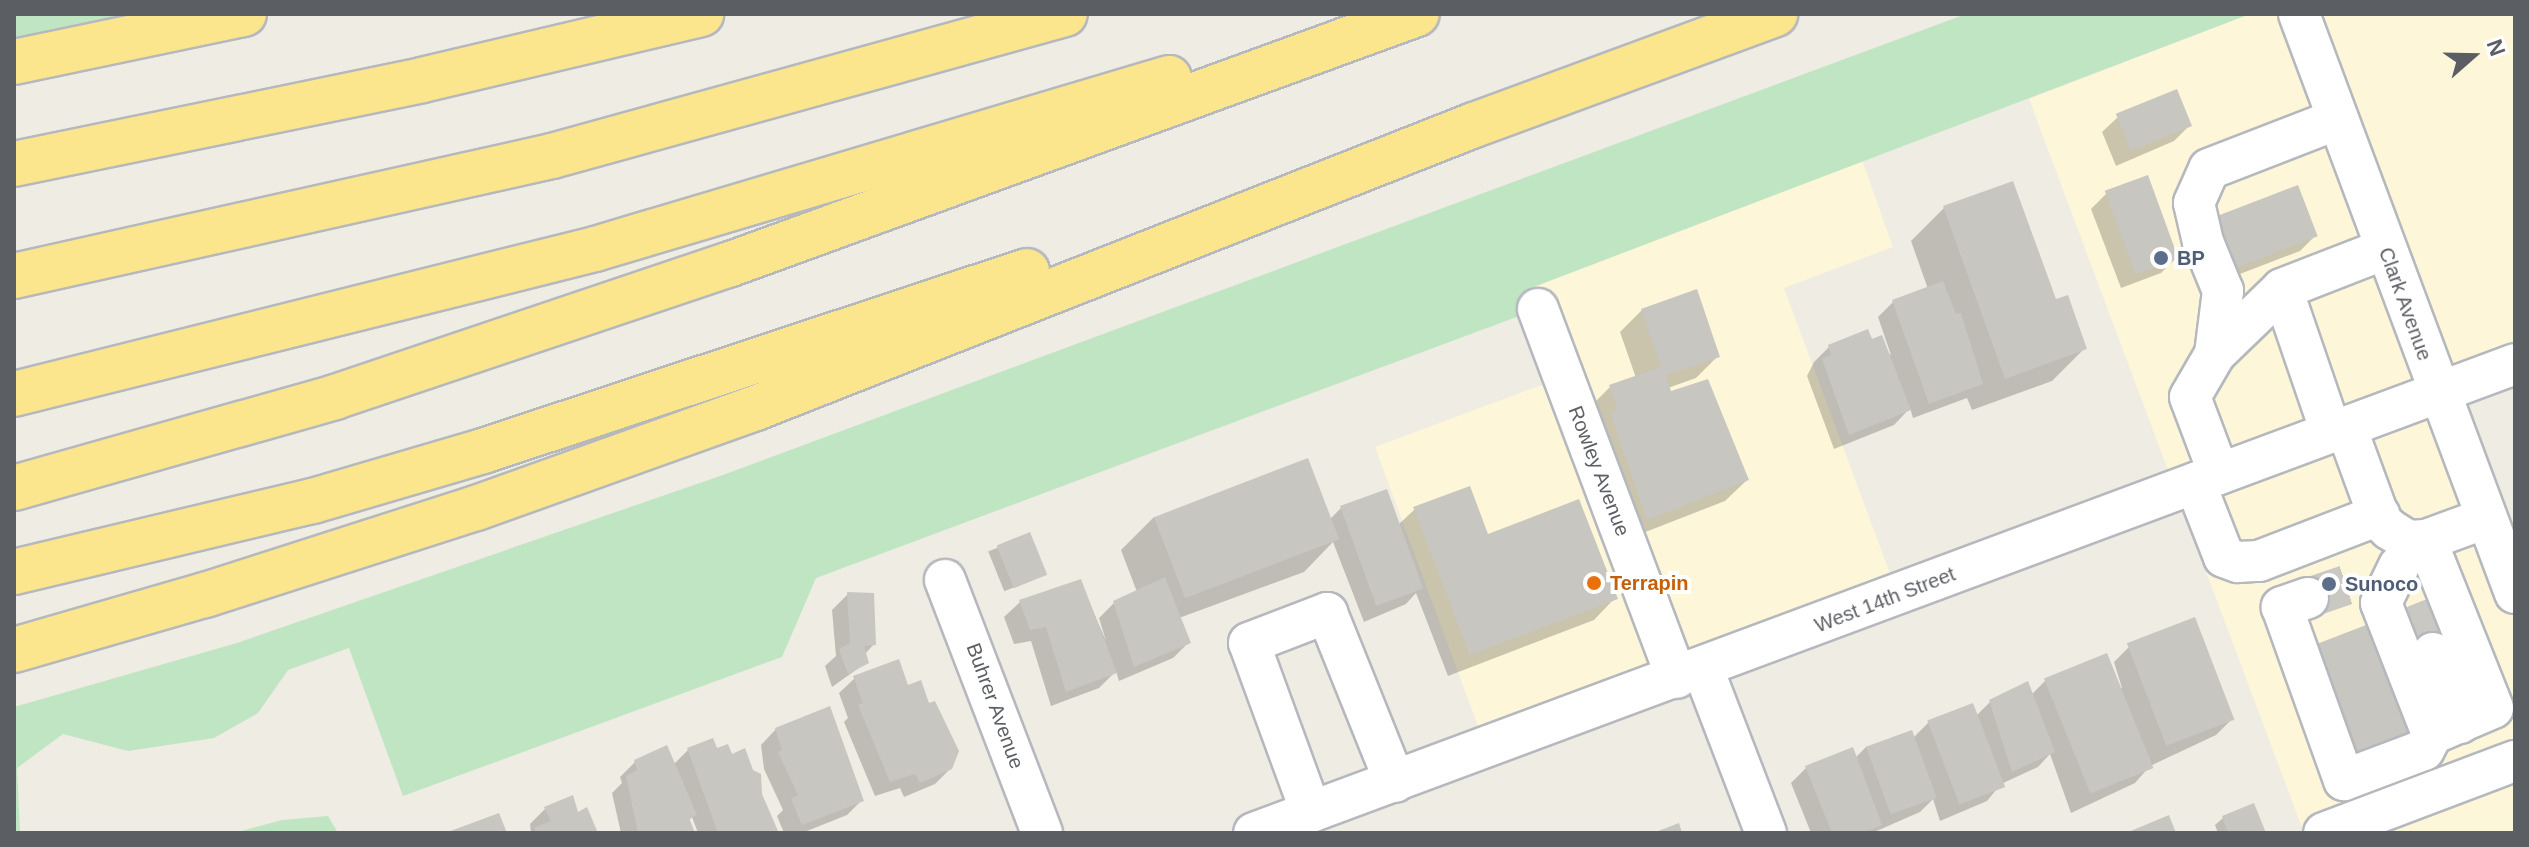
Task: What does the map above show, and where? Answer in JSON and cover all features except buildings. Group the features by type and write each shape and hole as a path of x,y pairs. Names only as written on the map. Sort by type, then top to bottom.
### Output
{"highway":[{"path":"14,62 244,14"},
{"path":"14,164 422,80 701,14"},
{"path":"14,276 552,156 1065,14"},
{"path":"14,394 595,249 1379,14"},
{"path":"14,488 335,397 713,270 1417,14"},
{"path":"14,650 461,513 753,409 1474,125 1775,14"},
{"path":"14,572 298,505 483,451 1474,125"}],"street":[{"name":"Clark Avenue","path":"2299,14 2515,593"},
{"path":"2215,354 2223,291 2203,242 2194,203 2209,169 2338,119"},
{"path":"2379,515 2259,561 2238,562 2224,557 2190,397 2215,354 2282,289 2385,249"},
{"path":"2282,289 2339,429 2379,515 2419,554 2475,716"},
{"name":"Rowley Avenue","path":"1538,309 1690,673 1766,833"},
{"name":"West 14th Street","path":"1254,833 2515,364"},
{"path":"2358,581 2419,554 2486,518"},
{"path":"2414,604 2419,554"},
{"path":"2419,554 2381,603 2475,716"},
{"name":"Buhrer Avenue","path":"945,580 1042,833"},
{"path":"2308,598 2282,607 2344,780 2424,750 2475,716"},
{"path":"1311,812 1249,643 1327,613 1395,782"},
{"path":"2433,653 2475,716"},
{"path":"2324,833 2515,761"}],"shaded area":[{"path":"2250,14 2515,14 2515,364 2438,393 2515,593 2515,833 2304,833 2029,99"},
{"path":"1862,160 1893,247 1784,288 1898,595 1486,748 1375,447 1563,377 1530,288"}],"green space":[{"path":"14,14 244,14 14,62"},
{"path":"1966,14 2250,14 1531,288 1538,309 816,578 782,657 403,796 349,648 288,670 258,713 214,738 128,751 63,734 17,768 20,831 84,833 14,833 14,707 237,643 723,475"},
{"path":"328,816 338,833 234,833 282,820"}],"tunnel":[{"path":"2308,598 2358,581"},
{"path":"2414,604 2433,653"}],"place":[{"name":"BP","path":"2161,258"},
{"name":"Terrapin","path":"1594,583"},
{"name":"Sunoco","path":"2329,584"}]}
